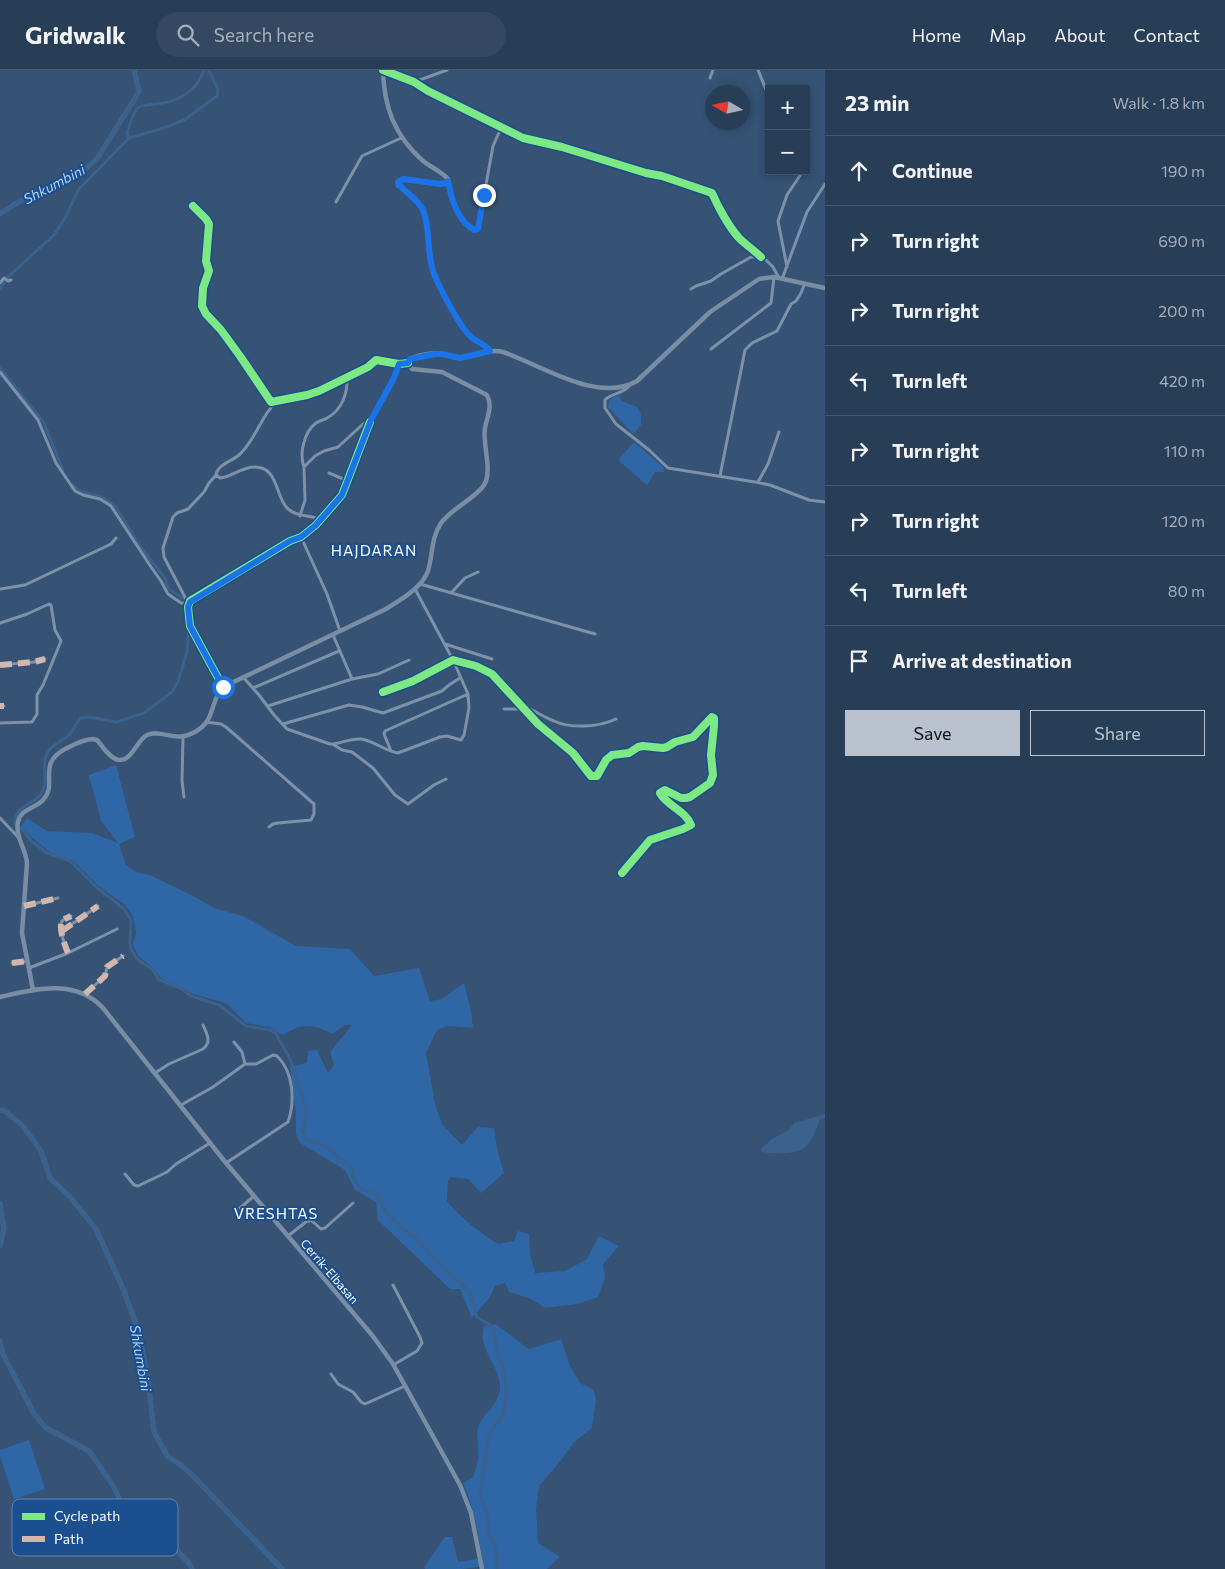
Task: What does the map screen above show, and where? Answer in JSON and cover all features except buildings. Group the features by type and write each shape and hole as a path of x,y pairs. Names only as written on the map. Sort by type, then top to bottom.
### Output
{"main road":[{"path":"383,70 388,108 401,138 423,161 448,178 446,183 440,184 402,179 398,182 398,185 414,197 424,211 432,267 459,320 471,337 484,344 490,351"},
{"path":"33,990 22,933 27,864 17,826 20,815 45,798 50,764 60,752 79,742 93,739 114,758 123,759 127,758 140,740 148,735 153,734 176,738 183,737 200,728 206,722 217,693 223,687 242,676 386,609 420,583 428,570 434,538 442,523 455,508 478,491 485,483 488,455 484,435 490,401 487,395 442,372 412,369 408,363 410,359 435,354 460,358 490,351 503,352 534,366 592,386 608,389 629,386 642,377 710,312 759,279 779,278 825,288"},
{"name":"Cerrik-Elbasan","path":"0,997 33,990 58,988 84,994 98,1002 226,1163 372,1335 393,1365 464,1493 472,1519 482,1569"}],"street":[{"path":"383,70 414,82 428,91 523,138 562,147 662,176 712,193 722,213 740,239 773,267 779,278"},
{"path":"414,82 447,70"},
{"path":"710,78 713,70"},
{"path":"758,70 765,87"},
{"path":"448,181 458,212 471,228 478,229 492,151 502,128"},
{"path":"336,202 362,156 401,138"},
{"path":"788,268 778,221 787,195 800,175"},
{"path":"711,349 771,303 779,278 788,268 807,212 825,184"},
{"path":"193,206 209,224 206,261 209,271 204,288 202,306 206,314 221,330 240,356 271,402 307,395 368,367 376,360 399,364 408,363"},
{"path":"691,289 711,281 748,259 761,257"},
{"path":"0,283 8,279"},
{"path":"720,476 745,350 752,343 777,331 790,304 796,301 805,283"},
{"path":"187,604 290,541 301,537 321,520 338,501 348,481 370,422 394,378 399,364"},
{"path":"0,372 38,420 56,463 70,485 77,493 100,499 111,506 161,581 164,589 168,594 187,604"},
{"path":"300,516 306,500 304,467 301,460 303,446 312,427 332,414 343,400 347,389 347,377"},
{"path":"629,386 605,400 605,408 616,424 668,468 758,482 809,500 825,502"},
{"path":"223,687 190,626 187,604 164,556 163,548 173,517 177,513 188,509 204,492 216,475 216,471 242,451 264,416 276,402"},
{"path":"304,467 315,456 338,447 362,425 370,422"},
{"path":"758,482 768,464 779,432"},
{"path":"216,475 220,478 225,477 253,467 264,470 272,476 286,508 300,516 321,520"},
{"path":"329,474 348,481"},
{"path":"301,537 328,594 340,631"},
{"path":"0,589 25,585 111,544 116,538"},
{"path":"452,592 465,578 478,572"},
{"path":"420,583 595,634"},
{"path":"334,745 343,741 358,739 365,740 398,754 440,737 447,736 461,740 468,716 468,694 453,660 414,588"},
{"path":"0,623 50,605 55,630 61,641 38,695 37,711 34,720 32,722 0,723"},
{"path":"332,634 352,679"},
{"path":"444,644 454,645 492,659"},
{"path":"253,688 338,651"},
{"path":"0,665 34,662 45,659"},
{"path":"268,706 352,679 378,674 409,660"},
{"path":"383,692 413,681 453,660 476,666 492,674 538,724 572,753 591,776 594,777 598,776 606,760 612,754 629,753 643,746 667,747 675,742 693,737 706,721 712,717 714,718 711,755 713,775 710,783 690,797 682,798 665,790 660,793 662,798 686,815 692,825 683,830 650,840 622,874"},
{"path":"242,676 287,728 334,745 342,750 352,752 373,768 395,795 408,804 434,785 446,779"},
{"path":"282,724 350,705 383,713 442,691 460,678"},
{"path":"391,750 384,734 385,731 468,694"},
{"path":"504,709 522,707 561,724 594,725 616,719"},
{"path":"206,722 221,724 226,727 314,804 314,817 311,820 272,824 269,827"},
{"path":"183,737 182,781 184,797"},
{"path":"0,818 19,838"},
{"path":"24,906 58,898"},
{"path":"62,931 98,906"},
{"path":"68,953 62,931 62,921 72,916"},
{"path":"28,969 68,953 117,928"},
{"path":"84,994 105,976 107,967 123,956"},
{"path":"12,963 27,961"},
{"path":"154,1073 169,1064 204,1049 208,1037 204,1025"},
{"path":"234,1042 242,1052 245,1064"},
{"path":"181,1105 213,1087 245,1064 256,1064 273,1056 280,1058 292,1088 291,1114 287,1124 226,1163"},
{"path":"125,1174 134,1185 138,1186 167,1172 176,1164 210,1143"},
{"path":"240,1208 254,1196"},
{"path":"287,1236 310,1220 321,1228 325,1228 353,1203"},
{"path":"393,1286 422,1344 418,1351 393,1365"},
{"path":"331,1374 338,1384 353,1392 365,1404 405,1386"}],"shaded area":[{"path":"618,395 622,401 637,407 641,414 641,425 633,434 608,407 609,400"},
{"path":"634,442 663,467 664,472 655,472 647,485 618,460"},
{"path":"116,765 135,837 119,844 126,865 138,873 150,875 214,908 243,916 296,946 350,949 374,976 419,968 430,1001 442,999 464,983 471,1010 473,1028 448,1026 437,1030 426,1053 435,1104 442,1124 462,1145 478,1127 494,1128 497,1149 504,1173 481,1193 468,1179 451,1177 448,1181 447,1201 471,1225 498,1244 514,1241 518,1231 529,1234 530,1254 535,1273 565,1271 587,1259 599,1236 619,1246 603,1264 605,1278 598,1297 577,1304 545,1308 531,1299 509,1292 505,1283 495,1286 490,1297 472,1318 460,1289 450,1289 378,1220 376,1202 355,1190 345,1170 300,1143 296,1134 296,1112 290,1067 307,1063 308,1051 317,1050 328,1073 334,1065 330,1052 352,1025 345,1025 332,1034 312,1026 307,1026 296,1028 283,1035 269,1027 246,1023 226,1003 193,994 162,979 151,966 138,956 133,945 136,933 133,916 124,904 97,885 73,861 51,853 33,839 21,826 27,818 47,831 92,833 118,843 101,821 89,775"},
{"path":"825,1114 825,1118 820,1119 810,1142 801,1150 785,1153 762,1152 761,1149 772,1139 789,1130 794,1123"},
{"path":"495,1324 529,1349 561,1339 570,1366 580,1383 594,1390 596,1400 592,1428 574,1442 539,1486 536,1509 538,1543 560,1557 547,1569 485,1569 484,1566 463,1569 425,1569 424,1567 445,1537 452,1537 458,1562 482,1558 473,1510 463,1483 473,1477 478,1459 478,1428 483,1418 494,1405 499,1394 500,1388 497,1372 486,1350 483,1335 484,1326"},
{"path":"29,1440 45,1489 14,1499 0,1456 0,1450"}],"waterway":[{"name":"Shkumbini","path":"0,214 39,191 82,172 96,160 139,91 134,70"},
{"path":"0,289 8,277 54,235 65,218 79,189 129,138 127,133 136,110 145,105 172,101 186,94 197,84 204,70"},
{"path":"129,138 184,120 217,96 218,90 209,70"},
{"path":"0,368 44,423 63,471"},
{"path":"72,484 79,491 102,497 116,507 141,548 165,578 169,589 187,601 187,609"},
{"path":"189,623 187,652 178,682 172,692 144,713 116,722 90,717 80,718 69,735 48,752 45,762 44,789 38,798 21,809 16,818 15,825 23,830 31,841 47,853 71,862 96,887 123,908 131,920 131,949 137,959 153,970 159,980 180,988 191,996 219,1005 246,1026 275,1032 290,1059 303,1099 307,1115 303,1130 305,1139 326,1147 350,1166 354,1179 360,1188 377,1195 385,1211 404,1230 417,1239 435,1260 469,1291 477,1317 490,1325 494,1331 497,1356 503,1365 507,1393 503,1414 489,1435 480,1493 487,1514 489,1533 497,1551 497,1569"},
{"name":"Shkumbini","path":"0,1110 5,1111 23,1126 41,1151 50,1178 70,1197 96,1229 124,1291 139,1333 148,1379 154,1432 168,1457 181,1465 194,1477 282,1569"},
{"name":"Shkumbini","path":"0,1204 4,1229 0,1246"},
{"name":"Shkumbini","path":"0,1341 3,1354 34,1414 46,1428 89,1451 114,1487 119,1499"},
{"name":"Shkumbini","path":"178,1552 192,1569"}],"marked path":[{"path":"0,665 34,662 45,659"},
{"path":"24,906 58,898"},
{"path":"62,931 98,906"},
{"path":"68,953 62,936 61,923 71,916"},
{"path":"85,994 105,976 107,967 123,956"},
{"path":"12,963 27,961"}],"cycle path":[{"path":"383,70 414,82 428,91 523,138 562,147 646,173 662,176 712,193 724,217 735,233 761,257"},
{"path":"193,206 209,224 206,261 209,271 203,288 202,306 206,314 221,330 240,356 271,402 319,391 368,367 376,360 399,364 408,363"},
{"path":"223,687 190,626 188,607 190,601 290,541 301,537 316,525 342,495 370,422"},
{"path":"383,692 413,681 453,660 476,666 492,674 538,724 573,753 591,776 597,776 606,760 612,755 629,753 643,746 667,747 675,742 693,737 712,717 714,718 711,755 713,775 710,783 686,798 681,798 665,790 660,793 685,816 691,825 650,840 622,873"}],"district":[{"name":"HAJDARAN","path":"374,550"},
{"name":"VRESHTAS","path":"276,1213"}],"route":[{"path":"223,687 191,630 188,607 190,602 290,541 310,531 338,501 348,481 371,420 394,378 399,364 408,363 410,359 435,354 460,358 490,351 484,344 475,340 467,333 435,276 429,256 424,211 414,197 398,185 398,182 404,179 440,184 448,181 458,212 474,230 478,229 484,195"}]}
